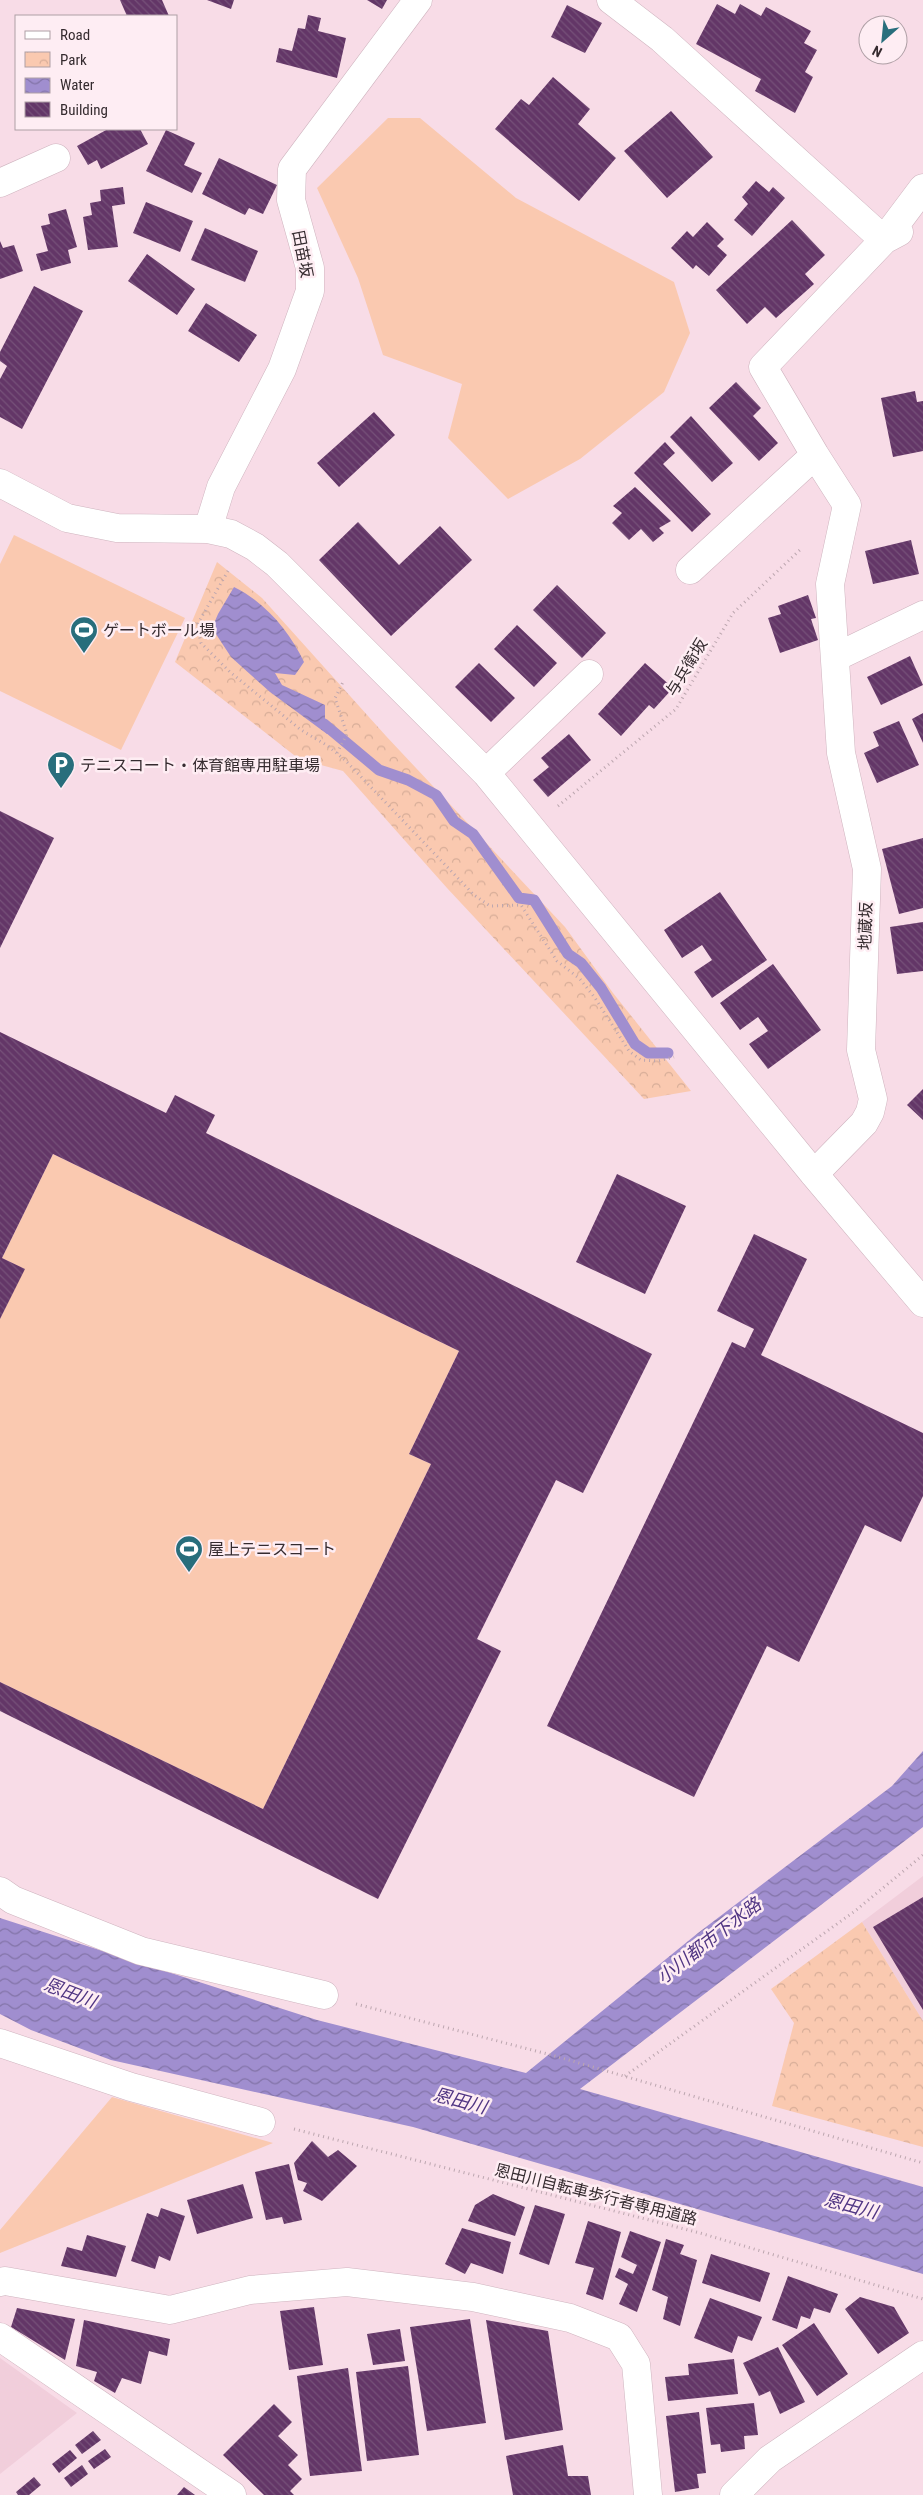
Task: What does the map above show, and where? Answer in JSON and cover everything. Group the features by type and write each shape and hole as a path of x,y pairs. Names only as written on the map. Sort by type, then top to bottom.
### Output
{"street":[{"name":"田苗坂","path":"208,529 221,487 282,369 310,291 310,268 291,200 292,168 418,0"},
{"path":"611,0 662,39 884,240"},
{"path":"0,183 56,158"},
{"path":"884,240 923,188"},
{"path":"884,240 923,220"},
{"name":"地蔵坂","path":"814,1174 864,1123 870,1112 872,1099 862,1050 867,868 841,753 830,584 848,504 815,456 763,367 884,240"},
{"path":"690,570 815,456"},
{"path":"0,483 68,518 117,528 208,529 231,534 254,547 277,564 486,773 814,1174 923,1303"},
{"path":"836,657 923,615"},
{"path":"486,773 589,674"},
{"path":"0,1891 13,1900 141,1951 324,1995"},
{"path":"0,2043 132,2087 261,2122"},
{"path":"0,2282 5,2281 170,2310 250,2290 347,2282 473,2297 570,2318 619,2337 636,2364 648,2495"},
{"path":"0,2337 232,2495"},
{"path":"744,2492 770,2459 923,2355"}],"path":[{"name":"与兵衛坂","path":"532,828 676,709 733,613 804,545"},
{"path":"232,563 197,625 202,643 230,672 263,701 301,730 337,753 474,896 490,906 521,905 557,961 580,979 596,998 629,1051 641,1060 658,1061 675,1056"},
{"path":"337,753 347,734 336,698 345,677"},
{"path":"624,2076 855,1911 923,1855"},
{"path":"324,1995 555,2056 923,2163"},
{"name":"恩田川自転車歩行者専用道路","path":"261,2122 700,2233 923,2299"}],"shaded area":[{"path":"923,1876 923,2021 862,1922"},
{"path":"0,2358 77,2413 0,2474"}],"green space":[{"path":"388,118 420,118 516,198 674,282 690,333 664,392 580,459 508,499 448,438 462,384 383,355 358,278 317,188"},
{"name":"ゲートボール場","path":"14,535 185,618 121,750 0,691 0,564"},
{"path":"217,562 262,598 386,736 565,927 613,993 691,1091 644,1099 447,888 343,771 299,759 175,662"},
{"name":"屋上テニスコート","path":"53,1154 459,1351 409,1454 431,1464 263,1809 0,1682 0,1319 24,1269 2,1258"},
{"path":"862,1922 923,2021 923,2147 772,2106 794,2023 771,1989"},
{"path":"112,2097 273,2143 0,2253 0,2230"}],"water":[{"path":"234,587 266,609 292,640 304,662 295,675 275,673 282,685 325,705 325,723 335,732 327,734 270,692 231,657 212,628"},
{"path":"923,1751 923,1827 580,2089 923,2187 923,2274 413,2127 111,2060 31,2030 0,2014 0,1918 317,2020 526,2073 698,1933 892,1786"}],"building":[{"path":"120,0 162,0 169,15 127,15"},
{"path":"207,0 234,0 231,9"},
{"path":"367,0 387,0 382,9"},
{"path":"717,4 735,14 740,4 761,16 766,7 811,31 804,43 817,50 805,72 813,77 795,113 755,91 761,79 696,44"},
{"path":"567,5 602,23 585,53 551,37"},
{"path":"308,15 321,18 318,31 346,38 337,78 276,62 279,48 292,51 298,28 305,29"},
{"path":"553,77 590,109 578,124 616,158 579,201 495,129 521,99 529,105"},
{"path":"671,111 713,157 667,198 624,151"},
{"path":"106,130 141,130 148,144 101,169 97,160 88,165 77,146"},
{"path":"166,130 195,143 184,165 202,173 192,193 146,171"},
{"path":"219,158 277,185 263,214 249,208 245,215 202,194"},
{"path":"756,181 769,192 773,187 785,198 752,236 734,220 748,204 742,197"},
{"path":"123,187 125,204 112,206 118,247 88,250 83,217 92,215 90,203 101,201 100,190"},
{"path":"146,202 193,221 180,252 133,233"},
{"path":"66,209 77,247 68,250 71,263 41,271 36,254 48,251 41,226 50,224 48,214"},
{"path":"792,220 825,255 805,274 814,284 776,318 765,307 747,324 716,290"},
{"path":"707,222 724,239 717,246 727,255 709,276 696,265 693,269 671,248 687,231 693,237"},
{"path":"205,228 258,251 245,282 191,260"},
{"path":"0,241 3,248 14,245 23,271 0,279"},
{"path":"147,254 195,289 177,315 128,281"},
{"path":"34,286 83,311 22,429 0,417 0,379 7,366 0,361 0,352"},
{"path":"206,303 257,335 239,362 188,331"},
{"path":"736,382 761,408 753,416 778,443 759,461 709,408"},
{"path":"915,391 917,402 923,401 923,451 893,457 881,398"},
{"path":"374,412 395,435 339,487 317,463"},
{"path":"691,416 733,463 712,482 670,437"},
{"path":"665,442 675,453 663,464 711,514 692,532 634,473"},
{"path":"635,487 671,521 659,528 664,533 653,542 641,529 629,540 612,523 622,513 613,506"},
{"path":"358,522 399,565 440,526 472,560 391,636 319,560"},
{"path":"911,540 919,574 873,584 865,551"},
{"path":"557,585 606,633 582,658 533,610"},
{"path":"808,595 816,618 811,619 818,640 780,653 768,618 781,614 778,606"},
{"path":"517,625 557,663 534,687 494,649"},
{"path":"910,656 923,685 881,705 867,677"},
{"path":"479,663 515,698 491,722 455,687"},
{"path":"645,663 673,688 654,709 649,705 621,736 598,714"},
{"path":"923,713 923,743 912,719"},
{"path":"899,721 919,765 877,783 864,753 879,746 873,732"},
{"path":"569,734 591,760 548,797 533,780 549,767 541,758"},
{"path":"0,811 54,838 0,948"},
{"path":"923,838 923,908 899,914 882,849"},
{"path":"720,892 767,960 712,998 694,972 712,960 702,945 682,958 664,930"},
{"path":"923,922 923,971 897,974 890,927"},
{"path":"773,964 821,1030 768,1069 749,1044 768,1031 758,1017 740,1030 720,1003"},
{"path":"0,1032 166,1113 175,1095 215,1115 206,1133 652,1354 583,1493 556,1480 477,1639 501,1651 378,1899 0,1711 0,1682 263,1809 431,1464 409,1454 459,1351 53,1154 2,1258 25,1269 0,1319"},
{"path":"923,1089 923,1120 907,1105"},
{"path":"617,1174 686,1206 645,1294 576,1262"},
{"path":"754,1234 807,1259 761,1355 923,1433 923,1496 901,1542 865,1525 799,1662 767,1646 694,1797 547,1726 732,1342 745,1348 754,1329 717,1311"},
{"path":"923,1897 923,2010 873,1927"},
{"path":"312,2141 328,2157 338,2150 357,2166 322,2201 303,2191 307,2183 298,2180 294,2163"},
{"path":"289,2164 302,2220 284,2224 282,2217 266,2220 255,2172"},
{"path":"243,2184 253,2218 197,2234 187,2200"},
{"path":"493,2194 525,2207 515,2236 468,2221 475,2205"},
{"path":"535,2205 565,2214 549,2265 519,2254"},
{"path":"161,2208 185,2216 170,2261 159,2256 155,2269 131,2261 147,2213 158,2217"},
{"path":"588,2221 621,2232 603,2300 586,2294 594,2268 575,2263"},
{"path":"462,2228 511,2242 503,2274 471,2263 465,2274 445,2264"},
{"path":"630,2231 661,2242 637,2312 619,2304 628,2284 615,2277 619,2268 633,2274 637,2265 621,2257"},
{"path":"87,2235 126,2246 116,2277 61,2266 67,2247 82,2251"},
{"path":"666,2239 684,2245 680,2254 697,2260 680,2326 663,2319 668,2297 652,2290"},
{"path":"711,2254 770,2273 760,2302 702,2283"},
{"path":"788,2276 838,2294 830,2313 814,2308 810,2319 801,2316 797,2329 772,2320"},
{"path":"860,2297 894,2307 909,2333 878,2354 845,2309"},
{"path":"710,2298 762,2317 752,2341 738,2336 732,2353 694,2338"},
{"path":"314,2307 323,2365 289,2370 280,2311"},
{"path":"17,2308 75,2319 65,2360 11,2327"},
{"path":"470,2319 486,2423 427,2431 410,2327"},
{"path":"84,2320 170,2339 167,2356 149,2351 141,2384 122,2378 115,2393 94,2381 97,2372 76,2366"},
{"path":"486,2320 548,2331 563,2430 505,2440"},
{"path":"814,2323 848,2374 817,2396 782,2345"},
{"path":"400,2329 405,2361 373,2365 367,2334"},
{"path":"778,2347 805,2402 780,2414 770,2391 759,2396 743,2363"},
{"path":"734,2359 738,2394 668,2401 665,2377 689,2375 688,2364"},
{"path":"408,2366 419,2455 367,2461 356,2372"},
{"path":"348,2368 362,2471 310,2476 297,2376"},
{"path":"754,2403 758,2435 744,2436 745,2449 721,2452 720,2444 711,2445 706,2408"},
{"path":"274,2404 292,2422 278,2436 298,2455 288,2465 302,2479 290,2491 294,2495 264,2495 223,2455"},
{"path":"699,2412 706,2473 697,2474 699,2488 675,2492 666,2416"},
{"path":"93,2431 101,2440 82,2454 75,2445"},
{"path":"563,2445 568,2476 588,2476 591,2495 513,2495 506,2456"},
{"path":"105,2449 111,2457 94,2469 88,2461"},
{"path":"70,2450 77,2458 59,2473 52,2464"},
{"path":"82,2465 88,2474 71,2487 64,2478"},
{"path":"34,2477 41,2485 29,2495 18,2495 16,2492"},
{"path":"184,2487 195,2495 177,2495"}],"waterway":[{"path":"324,724 379,770 408,780 436,795 454,821 473,834 519,898 534,900 568,954 581,963 601,988 635,1044 648,1053 668,1053"}],"place":[{"name":"ゲートボール場","path":"84,654"},
{"name":"テニスコート・体育館専用駐車場","path":"61,789"},
{"name":"屋上テニスコート","path":"189,1573"}],"water label":[{"name":"小川都市下水路","path":"709,1941"},
{"name":"恩田川","path":"70,1993"},
{"name":"恩田川","path":"460,2101"},
{"name":"恩田川","path":"851,2206"}]}
